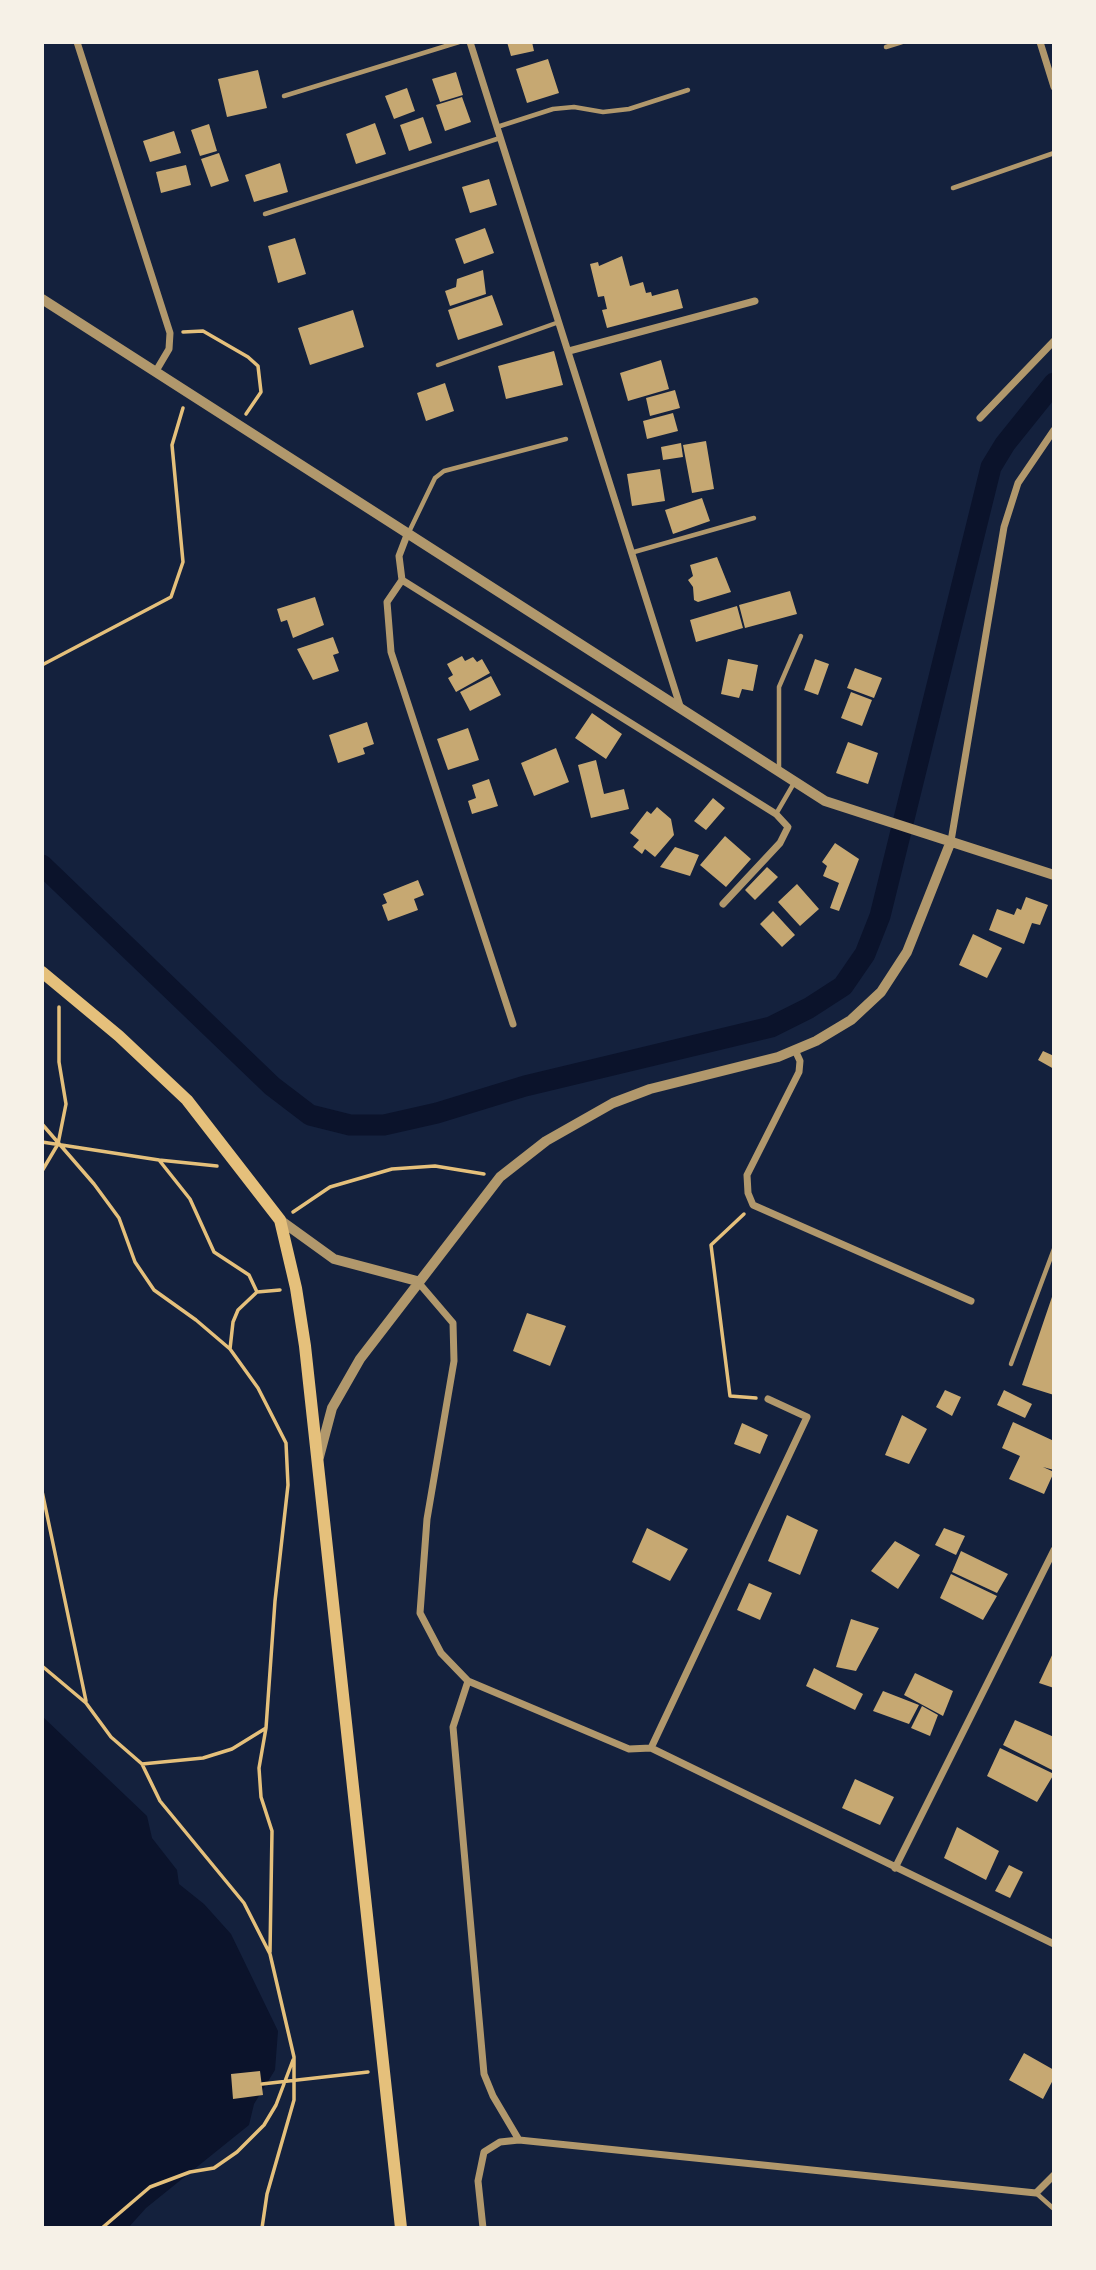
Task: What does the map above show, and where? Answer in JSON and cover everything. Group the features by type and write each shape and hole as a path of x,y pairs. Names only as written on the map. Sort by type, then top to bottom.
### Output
{"main road":[{"path":"42,972 59,984 187,1100 280,1220 296,1288 318,1462 401,2228"}],"street":[{"path":"77,42 170,333 169,349 156,371"},
{"path":"470,42 634,552 682,712"},
{"path":"1040,42 1054,87"},
{"path":"42,299 682,712 825,801 1054,875"},
{"path":"569,351 755,301"},
{"path":"980,418 1054,341"},
{"path":"318,1462 332,1408 359,1359 500,1177 546,1141 613,1103 650,1089 795,1050 851,1020 881,992 907,953 951,841 1004,527 1018,484 1054,430"},
{"path":"407,535 399,556 402,580 387,602 391,652 513,1024"},
{"path":"402,580 776,814 788,827 780,843 723,904"},
{"path":"795,1050 800,1061 799,1072 747,1175 748,1193 753,1205 971,1301"},
{"path":"280,1220 334,1259 417,1281 453,1323 454,1361 427,1519 421,1613 440,1653 468,1681 629,1749 651,1748 1054,1944"},
{"path":"651,1748 807,1417 768,1399"},
{"path":"895,1868 1054,1550"},
{"path":"468,1681 453,1727 484,2074 493,2096 519,2140"},
{"path":"483,2228 478,2181 484,2152 500,2142 519,2140 1037,2193 1054,2175"}],"lane":[{"path":"284,96 459,42"},
{"path":"887,47 902,42"},
{"path":"497,127 553,109 574,107 603,112 629,109 688,90"},
{"path":"265,214 501,138"},
{"path":"953,188 1054,153"},
{"path":"438,365 560,322"},
{"path":"407,535 435,478 444,471 566,439"},
{"path":"634,552 754,518"},
{"path":"779,774 779,687 802,635"},
{"path":"776,814 794,783"},
{"path":"1011,1364 1054,1249"},
{"path":"1037,2193 1054,2209"}],"path":[{"path":"170,333 203,331 248,357 258,366 261,392 238,425"},
{"path":"42,665 171,597 183,562 172,445 189,393"},
{"path":"42,1171 58,1144 66,1104 59,1062 59,984"},
{"path":"42,1124 94,1184 119,1218 135,1262 154,1290 230,1349 258,1388 286,1443 288,1485 275,1601 266,1728 259,1768 261,1797 272,1832 270,1954"},
{"path":"42,1142 159,1160 242,1168"},
{"path":"159,1160 190,1199 214,1252 249,1275 257,1292"},
{"path":"280,1220 330,1187 392,1168 435,1166 500,1177"},
{"path":"753,1205 711,1245 730,1396 768,1399"},
{"path":"230,1349 233,1322 239,1310 257,1292 296,1288"},
{"path":"42,1491 86,1703"},
{"path":"42,1666 86,1703 111,1737 142,1764 160,1801 244,1903 270,1954 294,2057 294,2100 267,2194 262,2228"},
{"path":"142,1764 203,1758 232,1749 266,1728"},
{"path":"102,2228 150,2187 190,2172 214,2168 237,2152 264,2124 276,2105 294,2057"},
{"path":"262,2084 373,2072"}],"water":[{"path":"42,1716 147,1816 152,1838 177,1870 179,1884 204,1904 231,1934 278,2031 275,2070 254,2104 249,2125 146,2208 128,2228 42,2228"}],"building":[{"path":"507,42 532,42 534,51 511,56"},
{"path":"548,59 559,93 527,103 516,69"},
{"path":"258,70 267,108 227,117 218,79"},
{"path":"456,72 463,95 440,102 432,79"},
{"path":"407,88 415,111 394,119 385,96"},
{"path":"462,97 471,122 445,131 436,105"},
{"path":"423,117 432,143 409,151 400,125"},
{"path":"375,123 386,154 356,164 346,134"},
{"path":"209,124 217,151 200,156 191,130"},
{"path":"174,131 181,153 150,162 143,141"},
{"path":"219,153 229,181 211,187 201,159"},
{"path":"280,163 288,192 254,202 245,175"},
{"path":"186,165 191,185 161,193 156,172"},
{"path":"489,179 497,205 470,213 462,187"},
{"path":"485,228 494,253 464,264 455,239"},
{"path":"295,238 306,274 278,283 268,246"},
{"path":"622,256 630,286 643,282 646,293 651,292 652,296 678,289 683,308 607,328 602,310 607,309 604,296 598,297 590,264 598,262 599,266"},
{"path":"483,270 486,294 450,306 445,291 456,287 457,279"},
{"path":"492,295 503,325 458,340 448,310"},
{"path":"353,310 364,347 310,365 298,328"},
{"path":"554,351 563,385 506,399 498,366"},
{"path":"661,360 669,389 628,401 620,373"},
{"path":"445,383 454,411 426,421 417,393"},
{"path":"675,390 680,408 650,416 646,398"},
{"path":"673,413 678,431 647,439 643,421"},
{"path":"706,441 714,489 692,493 683,445"},
{"path":"681,443 683,457 663,460 661,447"},
{"path":"660,469 665,501 632,506 627,474"},
{"path":"702,498 710,521 673,534 665,510"},
{"path":"717,557 731,592 698,602 694,600 693,587 688,580 693,576 690,565"},
{"path":"790,591 797,614 745,628 739,605"},
{"path":"315,597 324,625 293,638 287,620 281,622 277,609"},
{"path":"737,606 743,628 696,642 690,620"},
{"path":"333,637 339,653 333,655 339,671 313,680 297,649"},
{"path":"462,656 465,661 473,657 477,662 482,659 490,673 456,692 448,678 453,675 447,664"},
{"path":"728,659 758,665 753,691 742,689 739,698 721,694"},
{"path":"815,659 829,664 818,695 804,690"},
{"path":"855,668 882,678 874,698 847,688"},
{"path":"491,676 501,695 470,711 460,692"},
{"path":"851,692 872,700 862,726 841,718"},
{"path":"592,713 622,734 606,759 575,738"},
{"path":"367,722 374,744 363,748 365,754 338,763 329,735"},
{"path":"468,728 479,760 448,770 437,739"},
{"path":"848,742 878,753 868,784 836,773"},
{"path":"556,748 569,782 534,796 521,763"},
{"path":"596,760 604,794 624,789 629,809 591,818 578,765"},
{"path":"489,779 498,806 472,814 468,801 476,798 472,785"},
{"path":"713,798 725,808 706,830 694,821"},
{"path":"657,807 671,819 674,835 655,857 645,849 642,854 633,847 639,840 630,833 647,811 651,814"},
{"path":"725,836 751,859 726,887 700,865"},
{"path":"835,843 859,859 839,911 830,908 839,883 823,876 827,866 822,862"},
{"path":"675,847 699,855 690,876 660,867"},
{"path":"767,867 778,877 755,900 745,890"},
{"path":"418,880 424,895 414,899 418,910 388,921 382,905 387,903 383,894"},
{"path":"797,884 819,909 800,926 778,902"},
{"path":"1026,897 1048,905 1040,925 1032,923 1024,944 989,930 997,909 1014,915 1017,908 1021,910"},
{"path":"773,911 795,935 782,947 760,924"},
{"path":"973,934 1002,948 987,978 959,965"},
{"path":"1043,1051 1054,1056 1054,1069 1038,1060"},
{"path":"1054,1291 1054,1395 1022,1385"},
{"path":"527,1313 566,1326 550,1366 513,1351"},
{"path":"945,1390 961,1397 952,1416 936,1407"},
{"path":"1004,1390 1032,1404 1025,1418 997,1405"},
{"path":"902,1415 927,1429 909,1464 885,1455"},
{"path":"1013,1422 1054,1441 1054,1470 1043,1467 1054,1472 1044,1494 1009,1479 1020,1456 1002,1448"},
{"path":"742,1423 768,1435 760,1454 734,1444"},
{"path":"787,1515 818,1530 800,1575 768,1561"},
{"path":"647,1528 688,1549 670,1581 632,1562"},
{"path":"944,1528 965,1536 956,1555 935,1545"},
{"path":"895,1541 920,1555 898,1589 871,1571"},
{"path":"961,1551 1008,1574 997,1593 952,1572"},
{"path":"951,1574 997,1596 983,1620 940,1598"},
{"path":"749,1583 772,1593 760,1620 737,1610"},
{"path":"851,1619 879,1628 856,1671 836,1667"},
{"path":"1054,1651 1054,1688 1039,1683"},
{"path":"814,1668 863,1694 855,1710 806,1686"},
{"path":"915,1673 953,1691 943,1716 904,1695"},
{"path":"883,1691 919,1705 909,1724 873,1711"},
{"path":"922,1706 938,1715 930,1736 911,1728"},
{"path":"1015,1720 1054,1737 1054,1771 1003,1745"},
{"path":"1000,1748 1054,1774 1037,1802 987,1776"},
{"path":"855,1779 894,1797 880,1825 842,1808"},
{"path":"957,1827 999,1851 986,1880 944,1858"},
{"path":"1009,1865 1023,1872 1010,1898 995,1891"},
{"path":"1024,2053 1054,2070 1054,2078 1043,2099 1009,2080"},
{"path":"260,2071 263,2095 233,2099 231,2074"}],"waterway":[{"path":"42,865 272,1086 310,1115 350,1125 384,1125 437,1113 525,1086 771,1027 809,1008 843,986 865,954 880,916 991,467 1005,444 1054,383"}]}
